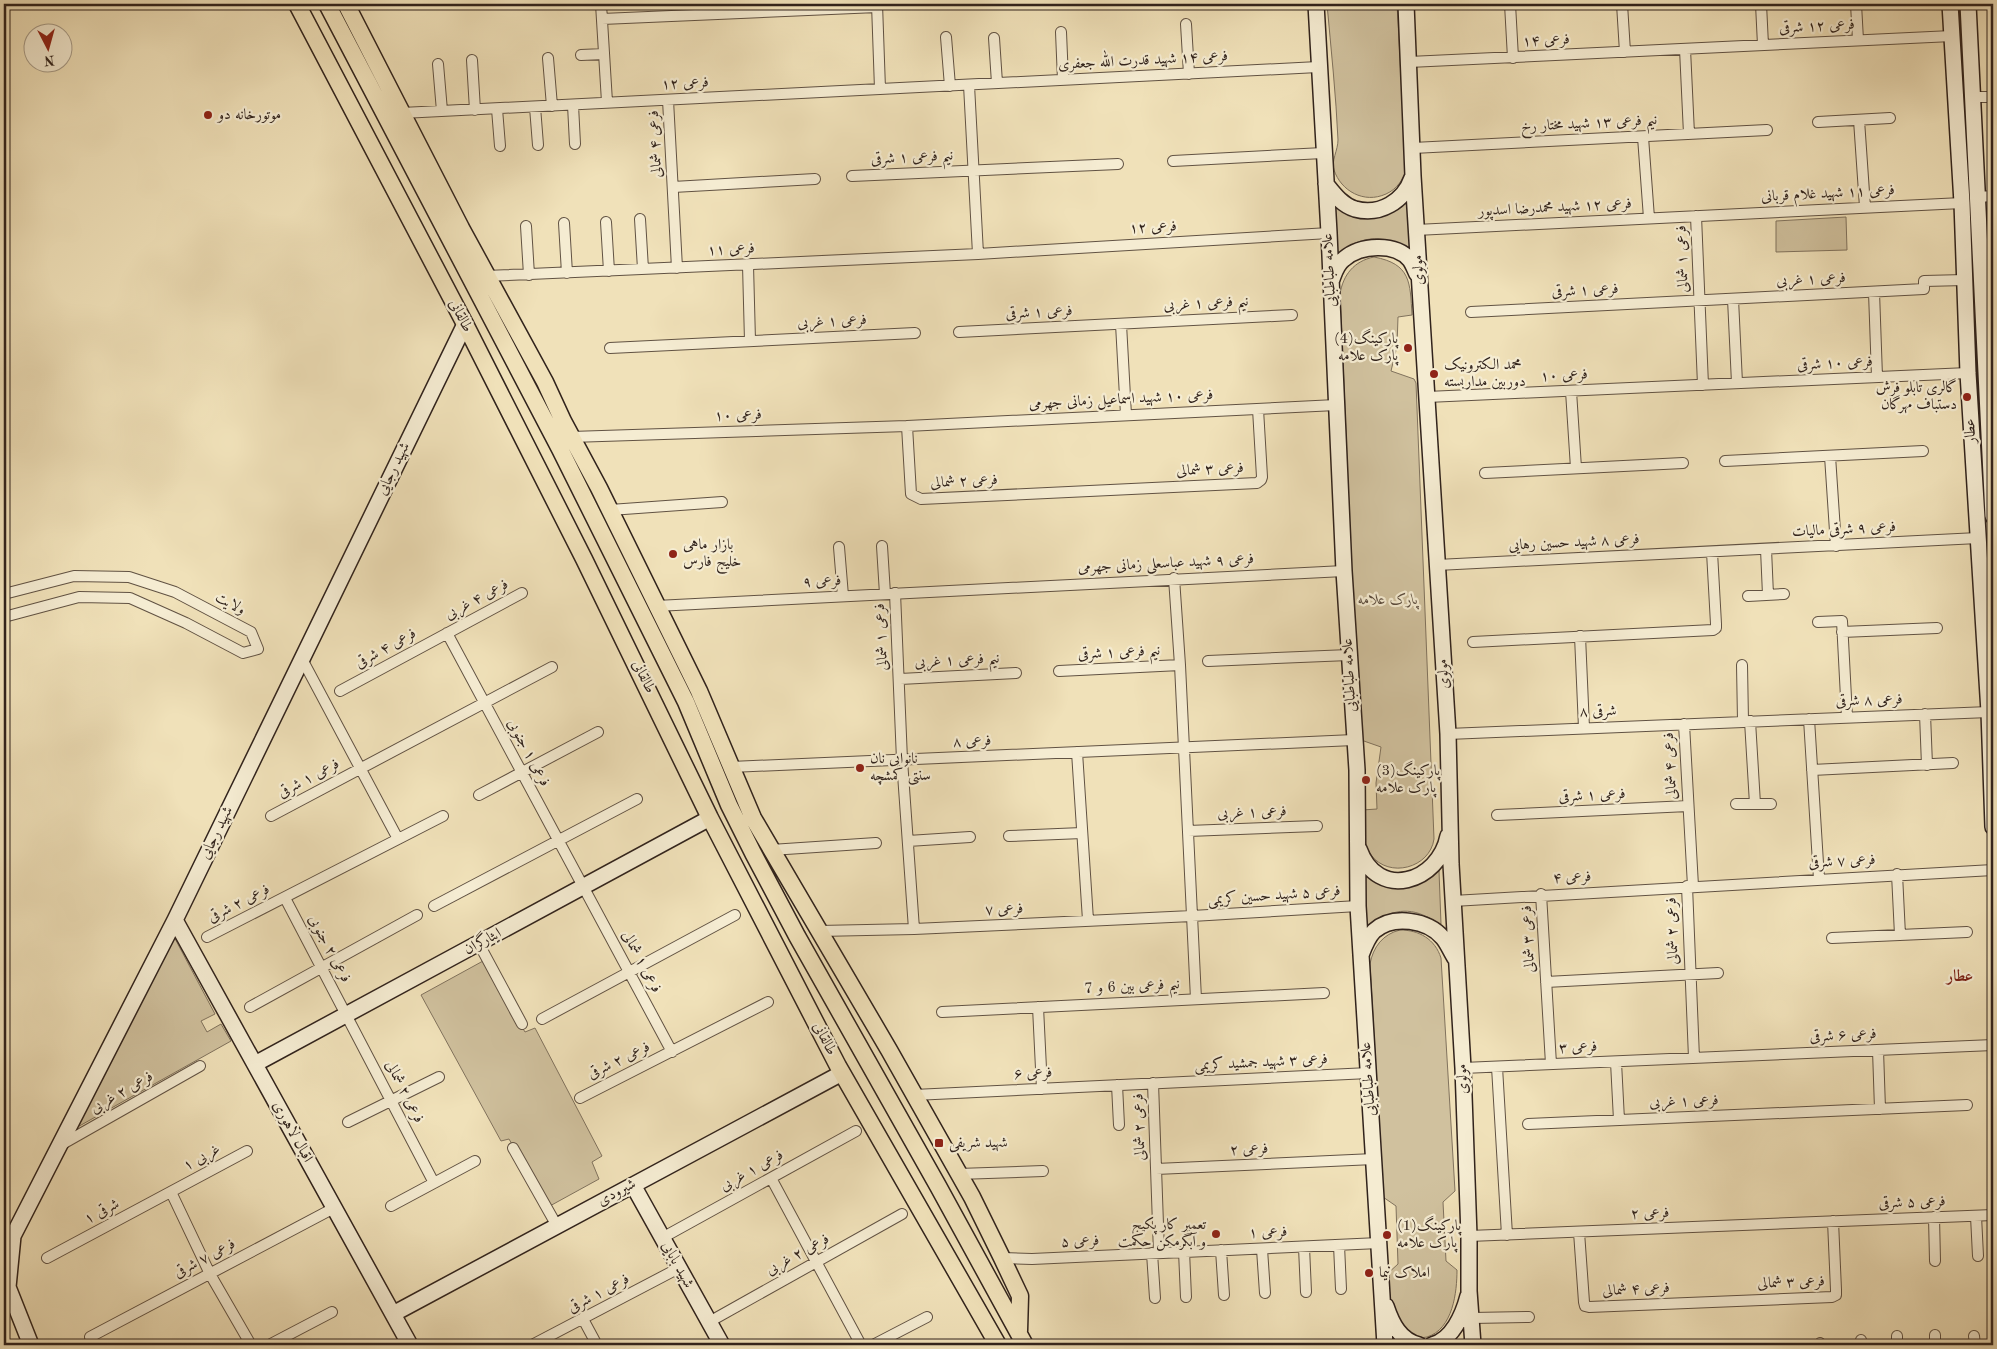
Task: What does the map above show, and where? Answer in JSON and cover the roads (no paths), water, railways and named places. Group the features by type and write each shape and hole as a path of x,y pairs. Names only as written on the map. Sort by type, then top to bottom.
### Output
{"main road":[{"name":"طالقانی","path":"297,4 465,324 597,583 710,818 842,1073 998,1345"},
{"name":"طالقانی","path":"327,4 560,449 690,714 729,805 797,936 943,1194 1022,1340"},
{"path":"346,4 486,276 544,382 610,510 699,691 753,818 914,1095 1002,1258 1020,1296 1022,1340"},
{"path":"681,655 690,714"}],"street":[{"path":"601,4 607,102"},
{"name":"علامه طباطبایی","path":"1316,4 1318,67 1329,233 1344,571 1357,770 1358,906 1385,1345"},
{"name":"مولوی","path":"1406,4 1416,230 1448,734 1453,901 1463,1068 1473,1345"},
{"path":"1510,4 1513,58"},
{"path":"1622,4 1625,52"},
{"path":"1760,4 1762,45"},
{"path":"1856,4 1858,40"},
{"name":"عطار","path":"1950,4 1962,202 1968,374 1989,712 1993,827"},
{"name":"عطار","path":"1968,4 1978,197 1987,279 1993,516"},
{"path":"602,19 877,5 880,89"},
{"path":"1186,24 1189,74"},
{"path":"1061,32 1063,80"},
{"name":"فرعی ۱۲ شرقی","path":"1684,49 1952,36"},
{"path":"946,37 950,86"},
{"path":"994,38 997,84"},
{"path":"1684,49 1689,134"},
{"name":"فرعی ۱۴","path":"1409,62 1684,49"},
{"path":"581,55 604,54"},
{"path":"548,58 552,106"},
{"path":"472,60 475,110"},
{"path":"438,64 442,111"},
{"name":"فرعی ۱۴ شهید قدرت الله جعفری","path":"969,85 1318,67"},
{"name":"فرعی ۱۲","path":"402,113 969,85"},
{"path":"969,85 978,254"},
{"path":"1973,98 1993,97"},
{"name":"فرعی ۴ شمالی","path":"668,100 677,268"},
{"path":"573,105 575,144"},
{"path":"536,106 538,145"},
{"path":"497,108 500,146"},
{"path":"1818,122 1890,118"},
{"path":"1859,120 1865,207"},
{"name":"نیم فرعی ۱۳ شهید مختار رخ","path":"1412,148 1767,130"},
{"path":"1643,137 1649,218"},
{"path":"1173,161 1323,153"},
{"path":"973,170 1118,164"},
{"name":"نیم فرعی ۱ شرقی","path":"852,176 973,170"},
{"path":"1326,184 1338,198 1355,209 1370,210 1384,208 1396,202 1404,194 1413,176"},
{"path":"673,187 815,179"},
{"path":"1978,197 1993,196"},
{"name":"فرعی ۱۱ شهید غلام قربانی","path":"1696,216 1962,202"},
{"name":"فرعی ۱۲ شهید محمدرضا اسدپور","path":"1416,230 1696,216"},
{"name":"فرعی ۱ شمالی","path":"1696,216 1703,385"},
{"path":"640,219 643,269"},
{"path":"606,222 609,271"},
{"path":"564,223 567,273"},
{"path":"526,226 529,275"},
{"name":"فرعی ۱۲","path":"978,254 1329,233"},
{"path":"1331,282 1339,263 1346,257 1356,251 1379,248 1394,249 1409,259 1419,278"},
{"name":"فرعی ۱۱","path":"486,276 978,254"},
{"path":"610,348 750,341 748,265"},
{"name":"فرعی ۱ غربی","path":"1700,301 1924,289 1924,281 1965,280"},
{"path":"1874,292 1877,377"},
{"path":"1733,299 1737,383"},
{"name":"فرعی ۱ شرقی","path":"1471,312 1700,301"},
{"name":"نیم فرعی ۱ غربی","path":"1121,324 1292,315"},
{"name":"شهید رجایی","path":"31,1345 8,1287 13,1236 175,920 465,324"},
{"path":"1121,324 1126,415"},
{"name":"فرعی ۱ شرقی","path":"959,332 1121,324"},
{"name":"فرعی ۱ غربی","path":"750,341 915,333"},
{"name":"فرعی ۱۰ شرقی","path":"1703,385 1968,374"},
{"name":"فرعی ۱۰","path":"1427,397 1703,385"},
{"path":"1571,391 1576,468"},
{"name":"فرعی ۱۰ شهید اسماعیل زمانی جهرمی","path":"907,426 1336,405"},
{"name":"فرعی ۳ شمالی","path":"1089,491 1257,483 1262,477 1258,409"},
{"name":"فرعی ۱۰","path":"571,437 907,426"},
{"name":"فرعی ۲ شمالی","path":"907,426 911,494 922,499 1089,491"},
{"path":"1725,461 1923,451"},
{"path":"1830,456 1836,546"},
{"path":"1485,473 1683,463"},
{"path":"610,510 722,502"},
{"name":"فرعی ۹ شرقی مالیات","path":"1712,552 1978,538"},
{"name":"فرعی ۱ شمالی","path":"882,546 900,679"},
{"path":"839,548 843,596"},
{"path":"1766,549 1768,595"},
{"path":"1473,642 1712,630 1716,628 1712,552"},
{"name":"فرعی ۸ شهید حسین رهایی","path":"1437,565 1712,552"},
{"name":"فرعی ۹ شهید عباسعلی زمانی جهرمی","path":"989,588 1344,571"},
{"name":"ولایت","path":"4,594 74,576 130,577 175,592 251,632 258,649 243,653 186,623 130,598 79,597 4,617"},
{"path":"1174,578 1185,747 1196,999"},
{"name":"فرعی ۹","path":"656,606 989,588"},
{"name":"فرعی ۴ غربی","path":"447,633 522,593"},
{"path":"1748,596 1784,594"},
{"path":"1818,622 1842,621 1847,717"},
{"path":"1842,632 1937,628"},
{"name":"فرعی ۴ شرقی","path":"340,691 447,633"},
{"name":"فرعی ۱ جنوبی","path":"447,633 583,887"},
{"path":"1580,636 1584,728"},
{"path":"1208,661 1349,655"},
{"path":"302,659 398,839"},
{"name":"نیم فرعی ۱ شرقی","path":"1059,671 1180,665"},
{"path":"1742,665 1755,804"},
{"path":"361,769 552,667"},
{"name":"نیم فرعی ۱ غربی","path":"900,679 1016,673"},
{"path":"900,679 902,760 914,930"},
{"name":"فرعی ۸ شرقی","path":"1746,721 1989,712"},
{"path":"1925,714 1927,765"},
{"path":"1809,718 1820,878"},
{"name":"۸ شرقی","path":"1448,734 1746,721"},
{"name":"فرعی ۴ شمالی","path":"1684,724 1688,806"},
{"path":"479,795 598,732"},
{"name":"فرعی ۸","path":"731,767 1354,740"},
{"path":"1077,752 1088,920"},
{"path":"1812,770 1953,763"},
{"name":"فرعی ۱ شرقی","path":"271,816 361,769"},
{"path":"434,906 637,799"},
{"path":"1736,804 1771,804"},
{"path":"1688,806 1690,886"},
{"name":"فرعی ۱ شرقی","path":"1497,815 1688,806"},
{"path":"285,898 443,816"},
{"name":"ایثارگران","path":"255,1064 710,818"},
{"path":"1357,845 1364,863 1373,873 1389,880 1401,880 1422,873 1438,858 1447,840 1450,823"},
{"name":"فرعی ۱ غربی","path":"1188,831 1317,826"},
{"path":"1009,836 1082,833"},
{"path":"908,842 970,838"},
{"path":"771,850 876,843"},
{"name":"فرعی ۷ شرقی","path":"1690,886 1993,870"},
{"path":"1897,874 1900,934"},
{"name":"فرعی ۲ شمالی","path":"1690,886 1690,975"},
{"name":"فرعی ۴","path":"1453,901 1690,886"},
{"name":"فرعی ۱ شمالی","path":"583,887 672,1052"},
{"name":"فرعی ۳ شمالی","path":"1541,894 1546,982"},
{"name":"فرعی ۲ شرقی","path":"207,937 285,898"},
{"name":"فرعی ۲ جنوبی","path":"285,898 347,1015"},
{"name":"فرعی ۵ شهید حسین کریمی","path":"1192,916 1358,906"},
{"path":"250,1007 417,915"},
{"path":"542,1019 735,915"},
{"name":"فرعی ۷","path":"819,931 914,930 1192,916"},
{"name":"اقبال لاهوری","path":"175,920 410,1345"},
{"path":"1361,954 1373,932 1378,928 1397,921 1409,921 1420,923 1442,937 1456,960"},
{"path":"1832,938 1967,932"},
{"path":"479,944 522,1024"},
{"path":"1551,1064 1546,982 1718,973"},
{"path":"1690,975 1694,1058"},
{"name":"نیم فرعی بین 6 و 7","path":"942,1012 1324,992"},
{"path":"672,1052 768,1002"},
{"path":"1038,1007 1042,1089"},
{"name":"فرعی ۲ شمالی","path":"347,1015 434,1183"},
{"name":"فرعی ۶ شرقی","path":"1694,1058 1993,1045"},
{"path":"1878,1050 1880,1109 1967,1105"},
{"name":"فرعی ۲ شرقی","path":"580,1098 672,1052"},
{"name":"فرعی ۳","path":"1463,1068 1694,1058"},
{"path":"1528,1124 1619,1120 1616,1062"},
{"name":"فرعی ۲ غربی","path":"59,1146 200,1066"},
{"path":"1498,1067 1506,1235"},
{"name":"شیرودی","path":"393,1314 842,1073"},
{"name":"فرعی ۳ شهید جمشید کریمی","path":"1153,1083 1369,1073"},
{"path":"348,1122 438,1077"},
{"name":"فرعی ۲ شمالی","path":"1153,1083 1156,1170"},
{"name":"فرعی ۶","path":"914,1095 1153,1083"},
{"path":"1117,1085 1119,1125"},
{"name":"فرعی ۱ غربی","path":"1619,1120 1880,1109"},
{"name":"فرعی ۱ غربی","path":"662,1238 856,1131"},
{"path":"513,1148 557,1226"},
{"name":"۱ غربی","path":"170,1192 248,1151"},
{"name":"فرعی ۲","path":"1156,1170 1374,1159"},
{"path":"391,1206 475,1161"},
{"path":"1155,1298 1156,1170"},
{"path":"958,1174 1043,1172"},
{"path":"771,1178 861,1345"},
{"name":"شهید بابایی","path":"633,1185 722,1345"},
{"path":"170,1192 210,1274 250,1345"},
{"name":"۱ شرقی","path":"47,1258 170,1192"},
{"name":"فرعی ۷ شرقی","path":"90,1337 334,1208"},
{"name":"فرعی ۲ غربی","path":"709,1322 902,1214"},
{"name":"فرعی ۵ شرقی","path":"1833,1221 1993,1215"},
{"path":"1976,1216 1978,1256"},
{"path":"1934,1217 1935,1261"},
{"name":"فرعی ۳ شمالی","path":"1704,1302 1832,1297 1836,1295 1833,1221"},
{"name":"فرعی ۲","path":"1469,1236 1833,1221"},
{"name":"فرعی ۴ شمالی","path":"1579,1232 1585,1306 1704,1302"},
{"name":"فرعی ۱","path":"1156,1253 1378,1243"},
{"path":"1339,1245 1341,1288"},
{"path":"1304,1247 1306,1292"},
{"path":"1262,1249 1264,1292"},
{"path":"1221,1250 1224,1295"},
{"path":"1184,1251 1186,1297"},
{"name":"فرعی ۵","path":"1002,1258 1032,1259 1156,1253"},
{"name":"فرعی ۱ شرقی","path":"532,1345 679,1268"},
{"path":"1432,1345 1442,1341 1450,1334 1463,1311 1470,1290"},
{"path":"1381,1293 1395,1327 1404,1338 1419,1345"},
{"path":"269,1345 332,1312"},
{"path":"873,1345 927,1317"},
{"path":"1472,1318 1529,1317"},
{"path":"583,1319 597,1345"}],"place":[{"name":"موتورخانه دو","path":"208,115"},
{"name":"پارکینگ(4) پارک علامه","path":"1408,348"},
{"name":"محمد الکترونیک دوربین مداربسته","path":"1434,374"},
{"name":"گالری تابلو فرش دستباف مهرگان","path":"1967,397"},
{"name":"بازار ماهی خلیج فارس","path":"673,554"},
{"name":"نانوایی نان سنتی کمشچه","path":"860,768"},
{"name":"پارکینگ(3) پارک علامه","path":"1366,780"},
{"name":"شهید شریفی","path":"939,1143"},
{"name":"تعمیر کار پکیج و آبگرمکن حکمت","path":"1216,1234"},
{"name":"پارکینگ(1) پارک علامه","path":"1387,1235"},
{"name":"املاک نیما","path":"1369,1273"}],"district":[{"name":"عطار","path":"1960,977"}],"park label":[{"name":"پارک علامه","path":"1388,600"}]}
